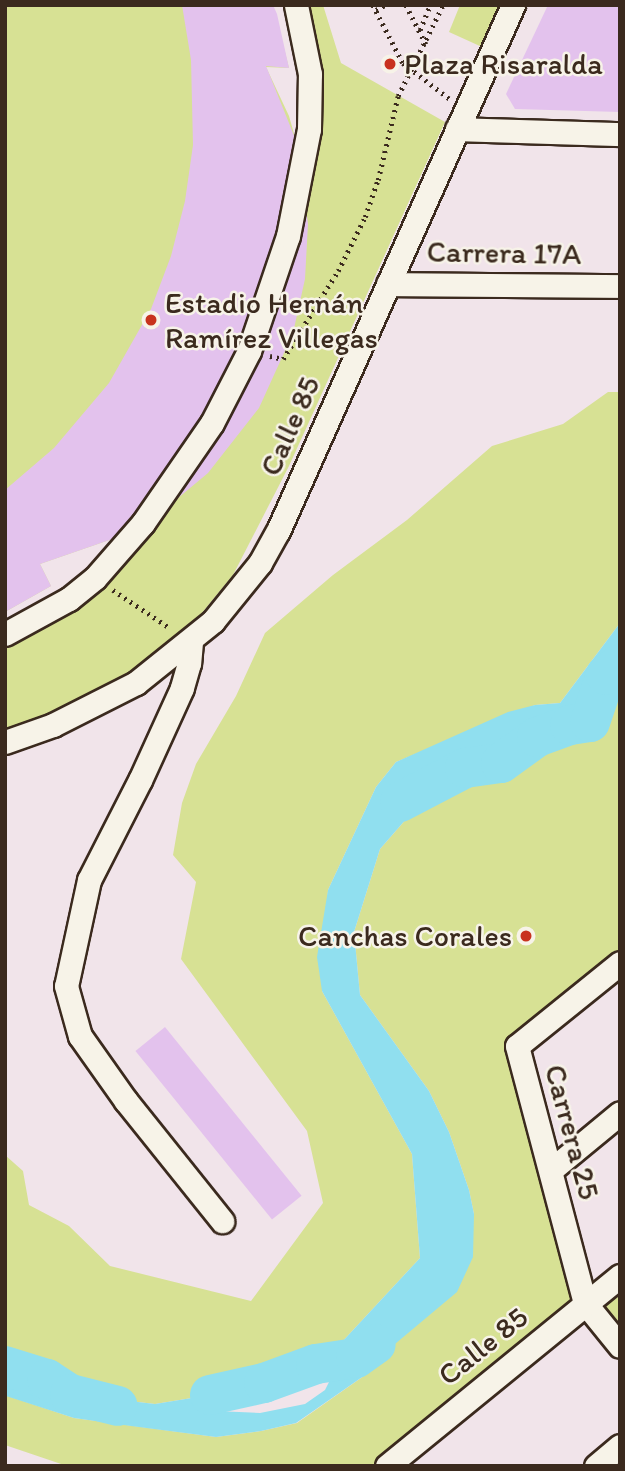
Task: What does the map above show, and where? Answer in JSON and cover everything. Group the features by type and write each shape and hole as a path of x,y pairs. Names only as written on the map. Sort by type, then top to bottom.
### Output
{"street":[{"path":"5,634 42,617 95,578 143,523 191,458 249,351 288,236 309,129 310,74 296,5"},
{"name":"Calle 85","path":"5,742 53,725 127,689 191,642 241,590 278,531 513,5"},
{"path":"457,129 620,134"},
{"name":"Carrera 17A","path":"388,284 620,286"},
{"path":"191,642 182,688 141,780 89,880 66,986 80,1036 125,1101 222,1221"},
{"name":"Carrera 25","path":"620,963 517,1046 585,1303 620,1346"},
{"path":"551,1170 620,1113"},
{"name":"Calle 85","path":"387,1466 620,1276"},
{"path":"596,1466 620,1446"}],"path":[{"path":"385,5 375,8 395,53 412,72 466,108"},
{"path":"406,5 426,44"},
{"path":"420,30 430,5"},
{"path":"249,351 283,359 338,271 365,218 378,180 398,96 443,5"},
{"path":"95,578 191,642"}],"green space":[{"name":"Estadio Hernán Ramírez Villegas","path":"5,5 273,5 289,68 266,67 289,116 303,165 296,5 323,5 341,63 445,122 289,466 233,575 192,625 128,676 49,717 5,730 5,634 69,599 118,537 40,564 51,586 5,612"},
{"path":"460,5 499,5 482,47 449,32"},
{"path":"608,392 620,392 620,623 560,703 535,705 396,762 376,787 328,890 322,991 412,1154 420,1258 341,1343 216,1394 155,1404 70,1394 5,1346 5,1155 23,1171 29,1205 69,1226 110,1266 251,1301 323,1203 307,1131 181,959 196,882 173,855 182,803 196,764 236,696 265,633 333,575 407,520 492,446 563,424"},
{"path":"620,692 620,963 517,1046 585,1303 620,1276 620,1346 586,1304 387,1466 67,1466 5,1445 5,1395 74,1418 216,1437 297,1423 368,1373 389,1349 474,1214 469,1190 449,1132 429,1091 360,995 354,932 380,849 441,779 537,737 611,713"}],"water":[{"path":"620,623 620,692 611,713 537,737 441,779 380,849 354,932 360,995 429,1091 449,1132 469,1190 474,1214 473,1257 457,1292 389,1349 368,1373 296,1423 216,1437 74,1418 6,1396 5,1346 70,1394 155,1404 216,1394 341,1343 420,1258 412,1154 322,991 317,957 328,890 376,787 396,762 508,712 535,705 560,703","holes":["331,1362 333,1374 325,1390 305,1404 260,1413 216,1411 283,1374"]}],"building":[{"path":"182,5 273,5 277,14 289,68 266,66 297,143 308,224 305,279 293,333 259,408 208,473 166,508 118,537 40,564 51,586 5,612 5,490 54,448 109,383 151,309 171,256 185,201 193,145 191,60"},
{"path":"548,5 620,5 620,112 515,109 506,94"},
{"path":"165,1027 302,1196 272,1220 135,1051"}],"waterway":[{"path":"400,802 465,768 501,763 537,737 570,725 590,722 606,675 620,664"},
{"path":"210,1395 264,1383 316,1364 356,1358 376,1344"},
{"path":"5,1366 47,1379 70,1394 118,1406"}],"place":[{"name":"Plaza Risaralda","path":"390,64"},
{"name":"Estadio Hernán Ramírez Villegas","path":"151,320"},
{"name":"Canchas Corales","path":"526,936"}]}
